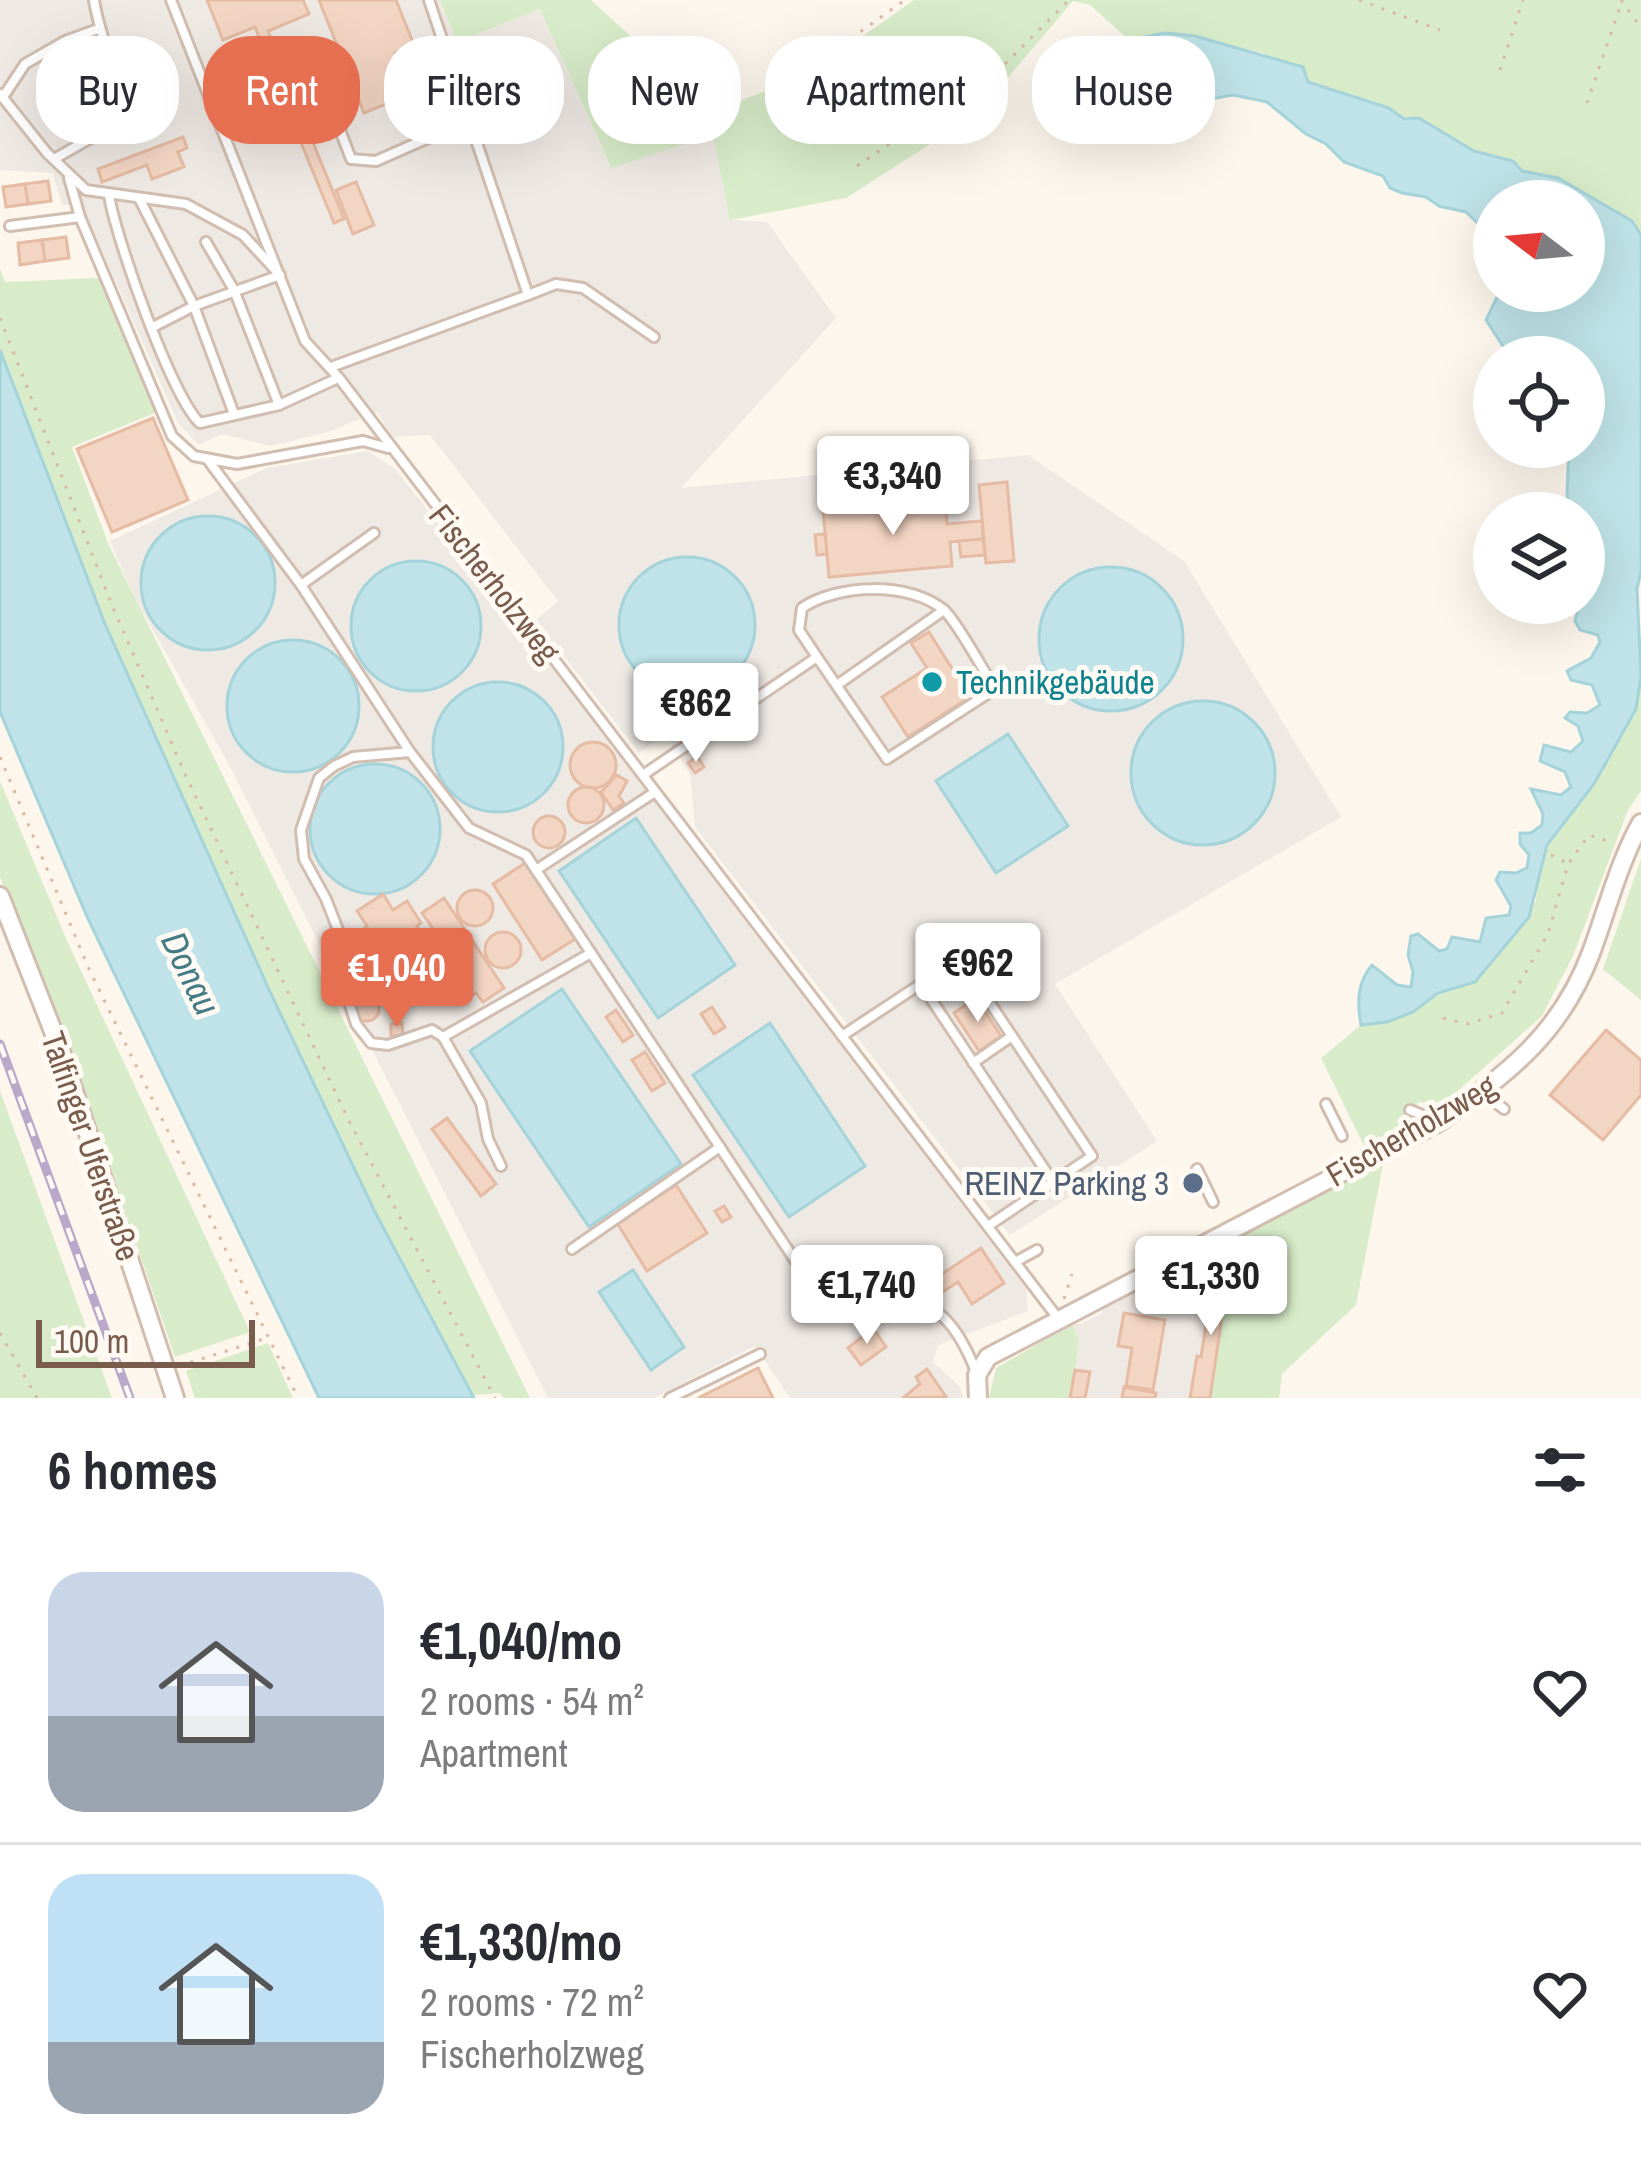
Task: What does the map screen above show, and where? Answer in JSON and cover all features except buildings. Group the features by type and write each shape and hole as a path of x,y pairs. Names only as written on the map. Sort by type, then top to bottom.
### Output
{"street":[{"name":"Fischerholzweg","path":"977,1376 988,1357 1058,1317 1439,1122 1531,1051 1565,1008 1641,823"},
{"name":"Talfinger Uferstraße","path":"0,896 60,1049 175,1398"},
{"path":"977,1376 978,1398"}],"lane":[{"path":"54,159 113,125 121,102 94,0"},
{"name":"Fischerholzweg","path":"171,0 305,341 331,367 1058,1317"},
{"path":"429,0 441,36"},
{"path":"98,29 65,40 25,64 1,96 69,177 86,190 186,204 243,235 280,275 194,306 153,327"},
{"path":"345,144 351,159 359,163 376,161 415,144"},
{"path":"477,144 528,295"},
{"path":"69,177 80,217 172,436 194,456 237,464 362,441 390,448"},
{"path":"110,195 113,225 153,327 188,412 200,424 279,405 339,378"},
{"path":"140,199 194,306 234,414"},
{"path":"10,226 80,217"},
{"path":"206,242 234,290 279,405"},
{"path":"331,367 556,284 584,288 654,337"},
{"path":"207,458 302,585 410,752 469,828 526,855 817,1292 848,1305 933,1307 962,1338 977,1376"},
{"path":"302,585 374,533"},
{"path":"895,588 944,610 995,689 887,759 817,657 799,630 802,608 821,595 895,588"},
{"path":"837,685 944,610"},
{"path":"643,775 817,657"},
{"path":"410,752 352,757 319,778 302,830 304,859 326,899 353,968 348,998 356,1024 371,1043 388,1045 432,1030 442,1037 481,1103 488,1139 501,1166"},
{"path":"536,870 655,792"},
{"path":"442,1037 591,953"},
{"path":"842,1036 960,958 1092,1156 988,1226"},
{"path":"921,984 1054,1182"},
{"path":"974,1063 1012,1036"},
{"path":"1481,1092 1504,1109"},
{"path":"1326,1104 1342,1136"},
{"path":"1410,1110 1439,1122"},
{"path":"572,1249 720,1147"},
{"path":"1197,1169 1213,1202"},
{"path":"1015,1262 1037,1250"},
{"path":"670,1398 760,1354"}],"path":[{"path":"854,36 905,0"},
{"path":"857,166 1001,68 1070,0"},
{"path":"1359,0 1440,30"},
{"path":"1500,70 1523,0"},
{"path":"1622,1 1641,28"},
{"path":"1587,103 1622,1"},
{"path":"0,318 184,774 347,1117 495,1398"},
{"path":"0,758 89,969 298,1398"},
{"path":"1443,1018 1467,1024 1502,1013 1548,934 1568,864 1589,835 1630,848"},
{"path":"1551,855 1568,864"},
{"path":"1245,1223 1239,1269 1273,1287"},
{"path":"1058,1317 1072,1274"},
{"path":"0,1333 37,1398"},
{"path":"166,1370 268,1337"}],"shaded area":[{"path":"0,0 440,0 455,36 384,36 384,144 564,144 564,63 588,117 588,144 600,144 610,167 685,144 716,144 730,220 767,222 836,318 681,488 1028,455 1184,561 1341,817 1055,984 1157,1141 1010,1235 695,827 690,774 665,734 639,753 536,620 558,601 430,435 393,437 377,412 328,432 271,446 222,434 199,445 178,423 82,205 62,205 53,173 0,170"},
{"path":"540,9 552,36 472,36"},
{"path":"368,451 395,469 511,615 1026,1289 1028,1311 938,1345 933,1362 960,1387 963,1398 790,1398 755,1346 654,1398 548,1398 228,763 135,598 110,541 267,468"},
{"path":"1201,1267 1229,1270 1210,1398 1071,1398 1079,1341 1072,1324 1101,1314 1104,1304"}],"green space":[{"path":"440,0 591,0 630,36 588,36 588,116 564,63 564,36 552,36 540,9 472,36 455,36"},
{"path":"914,0 1641,0 1641,235 1632,221 1605,205 1605,180 1561,180 1522,171 1513,161 1474,151 1419,118 1404,119 1389,108 1308,82 1263,53 1215,43 1215,36 1125,36 1090,5 1073,1 1043,36 1032,36 1032,49 1008,78 1008,36 863,36"},
{"path":"765,91 765,144 930,144 846,198 730,220 715,144 741,144 741,100"},
{"path":"600,144 685,144 611,168"},
{"path":"0,269 5,282 98,278 157,412 72,447 108,543 530,1398 473,1395 376,1214 271,994 105,624 0,350"},
{"path":"1641,676 1641,791 1628,810 1573,956 1542,1016 1443,1104 1418,1102 1406,1129 1365,1148 1321,1058 1361,1025 1387,1022 1413,1012 1438,993 1475,982 1513,938 1536,901 1547,845 1595,783 1636,709"},
{"path":"0,781 67,941 250,1332 175,1357 64,1031 0,877"},
{"path":"1641,859 1641,1000 1603,969"},
{"path":"0,1091 112,1398 0,1398"},
{"path":"1383,1164 1356,1305 1282,1374 1279,1398 1210,1398 1231,1240"},
{"path":"1072,1324 1079,1341 1071,1398 989,1398 996,1368"},
{"path":"268,1343 293,1398 195,1398 186,1371"}],"water":[{"path":"1215,42 1303,67 1308,82 1389,108 1404,119 1419,118 1474,151 1513,161 1522,171 1561,180 1473,180 1473,219 1426,197 1390,188 1383,176 1344,162 1267,102 1233,95 1215,98"},
{"path":"1605,205 1632,221 1641,235 1641,571 1637,589 1641,676 1636,709 1594,784 1547,845 1529,917 1475,982 1438,993 1413,1012 1387,1022 1361,1025 1359,993 1372,965 1397,985 1411,987 1411,936 1418,934 1439,951 1447,949 1452,937 1480,942 1486,918 1509,915 1511,906 1496,880 1500,872 1527,868 1529,855 1520,844 1520,833 1531,833 1542,825 1543,814 1531,789 1561,795 1571,787 1565,772 1540,761 1544,745 1571,752 1583,741 1578,726 1565,718 1570,712 1587,713 1600,705 1592,685 1571,680 1567,671 1591,658 1600,642 1598,635 1580,630 1577,624 1605,624 1605,492 1567,492 1568,468 1605,468 1605,336 1496,336 1486,320 1490,312 1605,312"},
{"name":"Donau","path":"0,350 105,624 271,994 376,1214 474,1398 319,1398 88,919 0,712"},
{"path":"208,516 234,521 255,536 270,557 275,583 270,609 255,630 234,645 208,650 182,645 161,630 146,609 141,583 146,557 161,536 182,521"},
{"path":"687,557 713,563 735,577 749,599 755,625 749,651 735,673 713,687 687,693 661,687 639,673 625,651 619,625 625,599 639,577 661,563"},
{"path":"416,561 441,566 462,580 476,601 481,626 476,651 462,672 441,686 416,691 391,686 370,672 356,651 351,626 356,601 370,580 391,566"},
{"path":"1111,567 1139,572 1162,588 1178,611 1183,639 1178,667 1162,690 1139,706 1111,711 1083,706 1060,690 1044,667 1039,639 1044,611 1060,588 1083,572"},
{"path":"293,640 318,645 339,660 354,681 359,706 354,731 339,752 318,767 293,772 268,767 247,752 232,731 227,706 232,681 247,660 268,645"},
{"path":"498,682 523,687 544,701 558,722 563,747 558,772 544,793 523,807 498,812 473,807 452,793 438,772 433,747 438,722 452,701 473,687"},
{"path":"1203,701 1231,706 1254,722 1270,745 1275,773 1270,801 1254,824 1231,840 1203,845 1175,840 1152,824 1136,801 1131,773 1136,745 1152,722 1175,706"},
{"path":"1008,734 1068,826 996,873 936,781"},
{"path":"375,764 400,769 421,783 435,804 440,829 435,854 421,875 400,889 375,894 350,889 329,875 315,854 310,829 315,804 329,783 350,769"},
{"path":"636,818 735,965 658,1018 559,871"},
{"path":"562,989 681,1164 589,1227 470,1051"},
{"path":"770,1023 865,1166 789,1217 693,1075"},
{"path":"633,1270 684,1347 651,1370 599,1292"}],"railway":[{"path":"0,1044 130,1398"}],"place":[{"name":"Technikgebäude","path":"932,682"},
{"name":"REINZ Parking 3","path":"1193,1183"}]}
